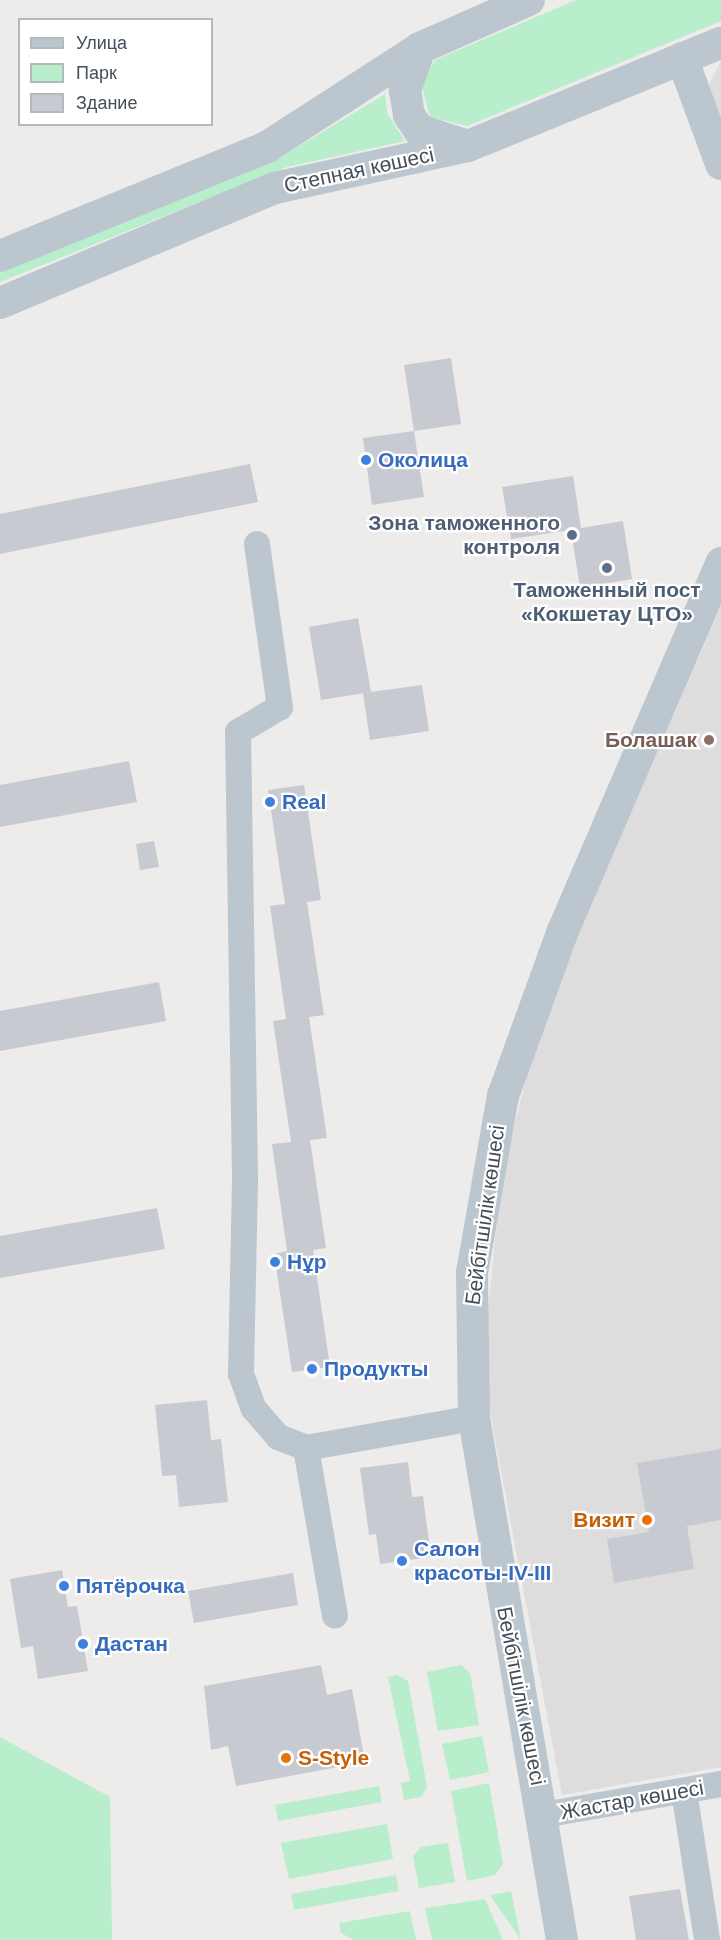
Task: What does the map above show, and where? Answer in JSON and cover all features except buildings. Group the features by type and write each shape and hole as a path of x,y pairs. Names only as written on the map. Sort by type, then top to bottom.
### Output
{"street":[{"name":"Степная көшесі","path":"0,256 267,147 420,48 529,0"},
{"name":"Степная көшесі","path":"0,303 275,188 468,146 721,43"},
{"path":"420,48 405,90 410,115 419,130 468,146"},
{"path":"682,58 721,164"},
{"path":"257,544 280,707 238,732 244,1181 241,1374 254,1409 278,1437 306,1448 474,1418"},
{"name":"Бейбітшілік көшесі","path":"562,1940 543,1815 474,1418 472,1273 503,1096 562,933 721,563"},
{"path":"306,1448 335,1616"},
{"name":"Жастар көшесі","path":"543,1815 721,1784"},
{"path":"684,1791 711,1902 707,1940"}],"shaded area":[{"path":"721,61 721,130 710,103 710,83"},
{"path":"721,606 721,1767 562,1795 486,1391 484,1355 501,1177 541,1021"}],"green space":[{"path":"576,0 721,0 721,21 467,126 430,117 421,83 435,60"},
{"path":"385,94 387,113 405,141 287,167 0,282 0,270 281,157"},
{"path":"461,1665 470,1673 479,1725 438,1731 427,1672"},
{"path":"397,1675 408,1681 427,1787 421,1797 404,1800 401,1783 410,1781 388,1677"},
{"path":"482,1736 489,1772 450,1780 442,1744"},
{"path":"0,1737 110,1797 112,1940 0,1940"},
{"path":"489,1783 503,1864 495,1875 467,1881 451,1791"},
{"path":"379,1786 382,1802 278,1821 275,1805"},
{"path":"387,1824 393,1859 289,1879 281,1843"},
{"path":"448,1843 455,1882 419,1888 413,1856 421,1847"},
{"path":"396,1875 399,1891 294,1910 291,1894"},
{"path":"511,1891 521,1940 490,1895"},
{"path":"485,1899 503,1940 432,1940 425,1908"},
{"path":"410,1911 416,1940 354,1940 341,1933 339,1923"}],"place":[{"name":"Околица","path":"366,460"},
{"name":"Зона таможенного контроля","path":"572,535"},
{"name":"Таможенный пост «Кокшетау ЦТО»","path":"607,568"},
{"name":"Болашак","path":"709,740"},
{"name":"Real","path":"270,802"},
{"name":"Нұр","path":"275,1262"},
{"name":"Продукты","path":"312,1369"},
{"name":"Визит","path":"647,1520"},
{"name":"Салон красоты-IV-III","path":"402,1561"},
{"name":"Пятёрочка","path":"64,1586"},
{"name":"Дастан","path":"83,1644"},
{"name":"S-Style","path":"286,1758"}]}
